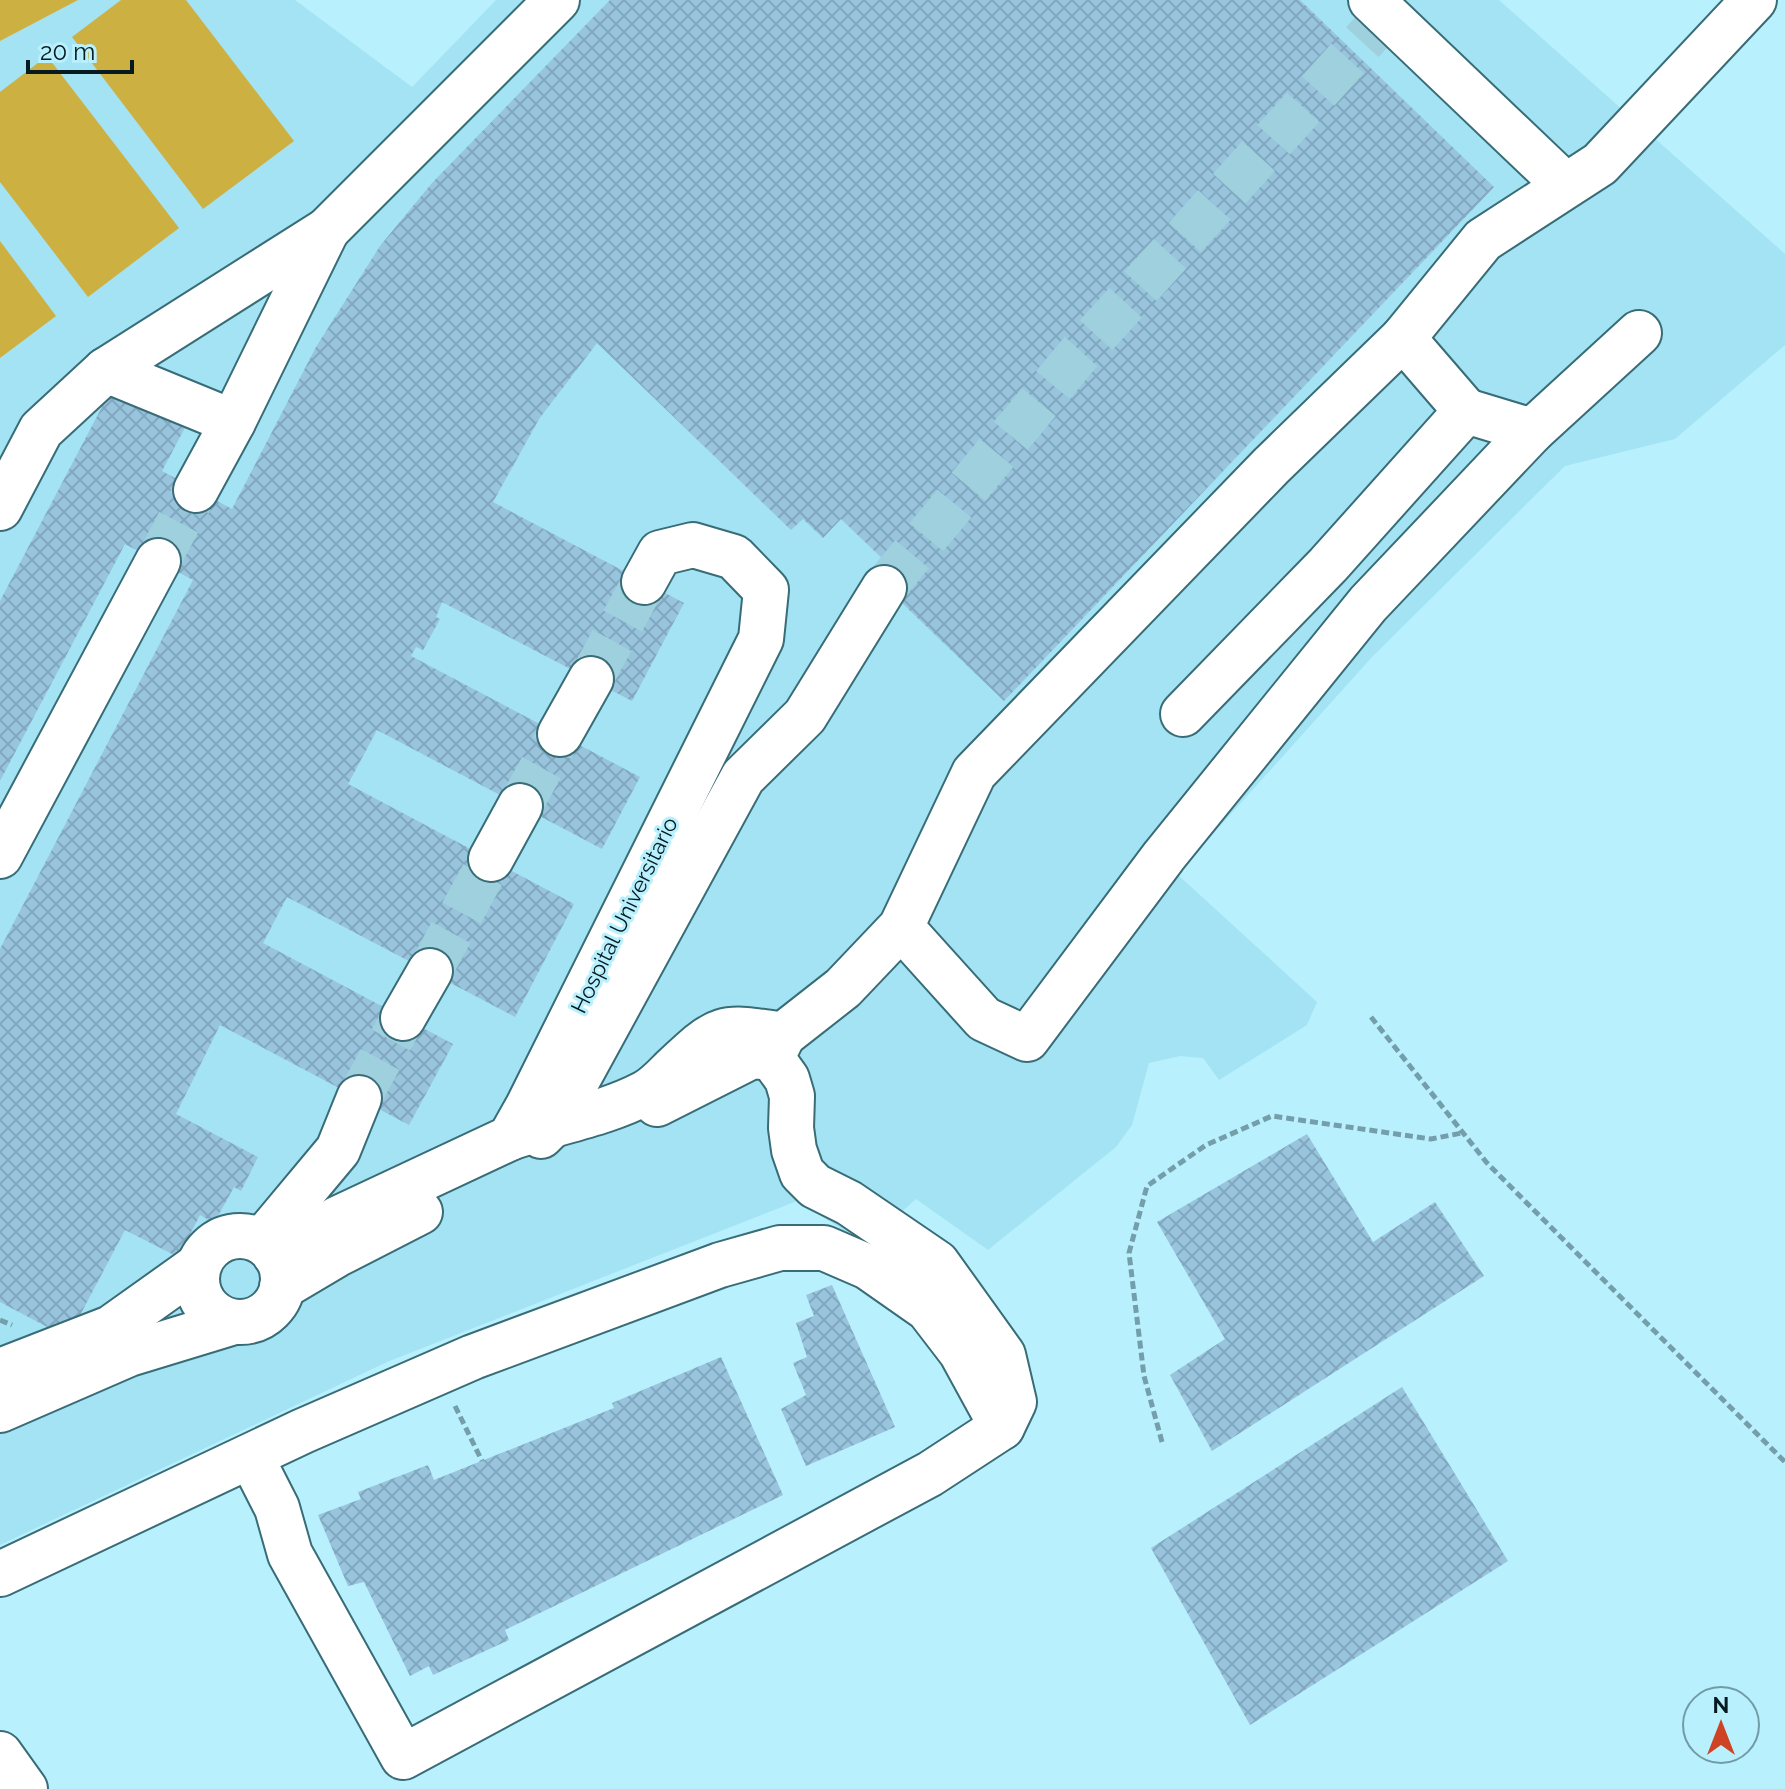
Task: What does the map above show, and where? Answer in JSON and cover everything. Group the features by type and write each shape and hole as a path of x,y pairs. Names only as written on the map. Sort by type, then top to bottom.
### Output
{"main road":[{"path":"0,508 41,430 106,370 327,230 557,0"},
{"path":"1371,0 1565,185"},
{"path":"273,1261 337,1219 385,1197 511,1151 545,1158 752,1056 778,1047 843,988 901,927 974,773 1271,466 1403,338 1483,240 1600,164 1754,0"},
{"path":"196,490 233,422 327,230"},
{"path":"901,927 984,1019 1027,1039 1164,856 1368,604 1532,431 1639,333"},
{"path":"1403,338 1466,411 1532,431"},
{"path":"106,370 233,422"},
{"path":"1183,714 1328,565 1466,411"},
{"name":"Hospital Universitario","path":"511,1151 550,1065 761,639 766,590 734,557 693,545 660,553 644,582"},
{"path":"0,856 158,561"},
{"path":"1328,565 1368,604"},
{"path":"554,1123 743,777 805,716 884,588"},
{"path":"560,734 591,679"},
{"path":"491,859 520,806"},
{"path":"403,1018 430,971"},
{"path":"234,1322 212,1312 198,1291 198,1266 204,1254 224,1238 237,1236 273,1261 336,1255 554,1123 605,1111 649,1091 705,1039 720,1031 742,1028 778,1047 792,1096 791,1128 802,1173 815,1186 849,1203 937,1263 1003,1355 1014,1402 1002,1427 930,1474 403,1757 290,1554 277,1508 251,1457"},
{"path":"0,1410 129,1354 260,1317 278,1299 273,1261 338,1150 359,1098"},
{"path":"338,1150 346,1162 385,1197"},
{"path":"0,1574 473,1357 720,1265 780,1248 824,1248 868,1267 928,1309 961,1352 1002,1427"},
{"path":"0,1371 111,1328 198,1266"},
{"path":"0,1754 25,1789"}],"path":[{"path":"1371,1017 1487,1163 1785,1462"},
{"path":"1162,1442 1144,1376 1129,1253 1147,1186 1206,1145 1272,1116 1431,1139 1462,1133"}],"shaded area":[{"path":"0,0 295,0 412,87 496,0 1499,0 1785,254 1785,345 1675,439 1565,466 1372,657 1177,874 1317,1002 1307,1025 1219,1080 1203,1058 1180,1056 1149,1063 1132,1125 1116,1147 988,1250 916,1199 866,1244 797,1201 387,1362 0,1545"},
{"path":"0,0 78,0 0,41"},
{"path":"121,0 186,0 294,141 203,209 72,37"},
{"path":"47,56 179,228 88,297 0,182 0,92"},
{"path":"0,241 56,316 0,358"}],"building":[{"path":"610,0 1300,0 1494,187 1004,701 902,603 911,586 841,519 823,538 803,519 791,530 597,343 539,419 493,502 684,603 632,701 442,602 436,617 440,619 423,650 416,647 411,656 640,777 602,849 377,730 348,784 574,904 515,1017 287,897 263,943 453,1044 409,1125 220,1025 176,1114 258,1157 241,1191 234,1187 214,1223 200,1215 178,1257 125,1230 68,1338 0,1302 0,949 193,580 125,544 0,781 0,601 114,384 188,422 162,471 232,509 316,347 380,246 432,183"},
{"path":"1307,1134 1373,1242 1435,1202 1484,1276 1212,1451 1170,1375 1225,1339 1157,1222"},
{"path":"832,1285 895,1427 806,1466 781,1409 806,1395 793,1363 807,1357 796,1323 814,1316 806,1295"},
{"path":"721,1357 783,1495 505,1630 509,1640 433,1675 429,1666 410,1676 364,1582 348,1586 318,1515 361,1499 358,1492 428,1465 434,1480 614,1408 612,1403"},
{"path":"1402,1387 1508,1561 1250,1725 1151,1548"}],"tunnel":[{"path":"884,588 1078,355 1387,15"},
{"path":"158,561 196,490"},
{"path":"591,679 644,582"},
{"path":"520,806 560,734"},
{"path":"430,971 491,859"},
{"path":"359,1098 403,1018"}]}
